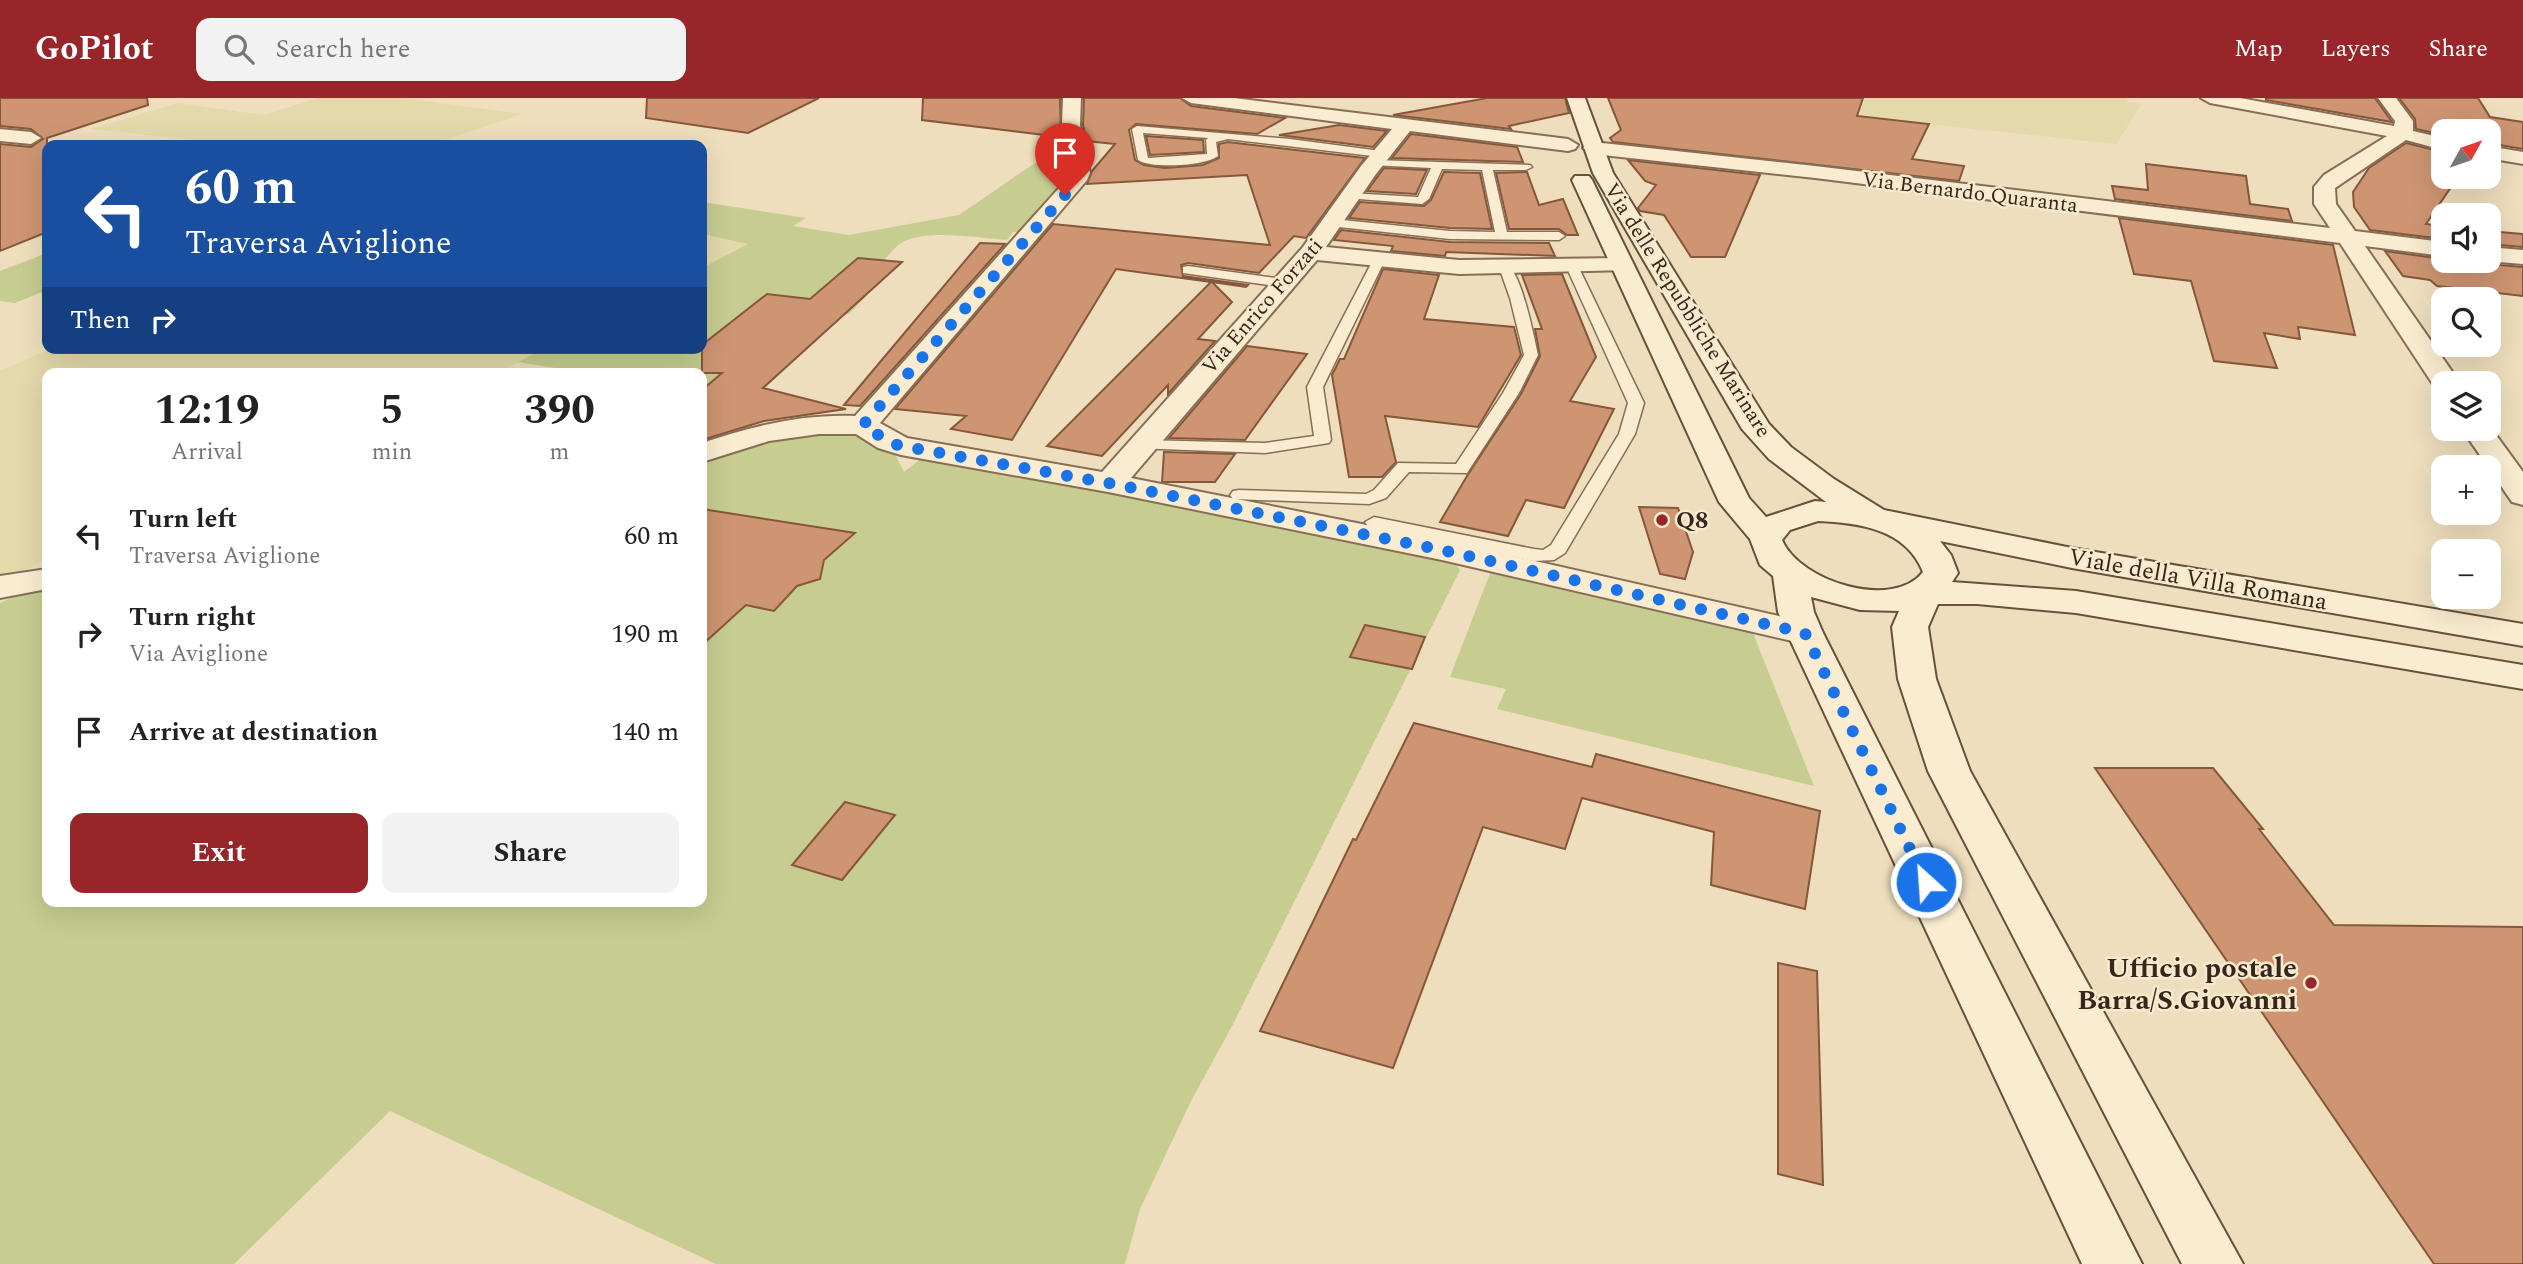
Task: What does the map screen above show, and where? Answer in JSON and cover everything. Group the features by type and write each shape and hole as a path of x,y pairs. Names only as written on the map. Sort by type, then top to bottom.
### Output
{"street":[{"path":"863,425 1077,180 1080,173 1071,125 1072,98"},
{"name":"Via Bernardo Quaranta","path":"1191,98 1404,126 1574,138 1829,174 2431,248"},
{"name":"Via delle Repubbliche Marinare","path":"1576,98 1571,157 1735,502 1766,537 1766,547 1777,564 1790,576"},
{"path":"2210,98 2431,141"},
{"path":"2386,98 2404,121 2403,134"},
{"name":"Via Enrico Forzati","path":"1113,480 1311,252 1377,158 1404,126"},
{"path":"2403,134 2339,172 2324,187 2325,204 2346,239 2438,371"},
{"path":"0,135 31,138"},
{"name":"Via delle Repubbliche Marinare","path":"1574,138 1603,173 1757,429 1791,461 1874,518"},
{"path":"2501,154 2523,158"},
{"path":"1311,252 1460,267 1622,265"},
{"path":"2501,255 2523,257"},
{"path":"707,451 758,433 793,425 863,425 889,442 901,446 1108,483 1442,550 1805,633"},
{"path":"2485,441 2523,495"},
{"path":"1766,537 1774,524 1789,516 1815,511 1847,512 1902,528 1921,540 1936,556 1941,573 1924,593 1910,627 1917,679 1949,771 2213,1264"},
{"name":"Viale della Villa Romana","path":"1874,518 2072,558 2523,635"},
{"path":"1790,576 1796,612 1805,633 2112,1264"},
{"name":"Viale della Villa Romana","path":"1790,576 1824,591 1849,598 1883,601 1905,599 1924,593 1977,593 2076,602 2523,677"},
{"path":"0,587 42,580"}],"lane":[{"path":"1228,136 1210,140 1213,156 1206,159 1150,162 1143,160 1137,129 1150,130 1228,136 1306,142 1377,158 1437,167 1526,167"},
{"path":"1350,196 1418,202 1423,199 1437,167"},
{"path":"1487,167 1502,235"},
{"path":"1333,223 1450,235 1559,236"},
{"path":"1141,445 1265,448 1323,440 1315,387 1379,260"},
{"path":"1374,522 1534,555 1547,556 1558,549 1627,434 1636,403 1572,266"},
{"path":"1239,495 1368,499 1380,494 1404,467 1461,469 1504,404 1531,355 1517,298 1505,267"},
{"path":"1188,270 1283,283"}],"shaded area":[{"path":"318,98 403,98 523,114 445,140 183,140 186,139 91,129 178,103 264,115"},
{"path":"1863,98 2128,98 2127,102 2142,104 2116,144 1861,117"},
{"path":"707,235 749,244 707,265"},
{"path":"42,352 535,354 508,368 42,368 42,561 19,574 0,577 0,371"}],"green space":[{"path":"1070,139 1072,171 1065,184 1023,232 1013,232 1007,240 941,235 915,237 902,242 884,260 899,262 849,314 842,314 753,398 707,392 707,368 555,368 518,362 534,354 707,354 707,265 748,244 707,235 707,203 806,218 793,226 849,235 959,215"},
{"path":"42,255 42,292 15,303 0,301 0,271"},
{"path":"853,430 866,442 894,452 904,472 928,453 1452,559 1460,570 1232,1026 1191,1101 1140,1209 1125,1264 716,1264 390,1111 234,1264 0,1264 0,603 42,585 42,907 707,907 707,459 770,436"},
{"path":"1492,568 1751,628 1814,786 1497,709 1506,689 1450,677"}],"building":[{"path":"0,98 147,98 148,105 42,140 42,234 0,251 0,144 31,147 43,139 31,129 0,126"},
{"path":"647,98 819,98 748,133 646,118"},
{"path":"923,98 1060,98 1061,137 922,120"},
{"path":"1084,98 1180,98 1191,106 1285,118 1257,134 1136,124 1129,130 1135,160 1144,165 1165,168 1203,165 1219,158 1219,144 1228,142 1365,158 1306,238 1294,236 1259,273 1188,263 1181,265 1183,276 1248,285 1246,287 1212,282 1232,302 1198,339 1215,341 1168,394 1168,385 1102,456 1047,446 1211,282 1116,269 1012,440 951,429 966,416 895,409 1053,224 1270,245 1247,175 1087,184 1092,171 1115,144 1086,141 1083,125"},
{"path":"1487,98 1565,98 1569,113 1509,126 1511,129 1393,115"},
{"path":"1608,98 1863,98 1857,116 1929,124 1912,159 1964,166 1959,181 1613,142 1610,138 1621,130"},
{"path":"2375,98 2392,122 2266,100"},
{"path":"2399,98 2478,98 2490,117 2523,122 2523,149 2501,145 2501,119 2431,119 2431,132 2416,129 2415,119"},
{"path":"1339,125 1387,131 1373,147 1279,135"},
{"path":"1411,134 1517,147 1523,162 1392,158"},
{"path":"1146,136 1203,140 1204,152 1150,155"},
{"path":"2406,143 2431,149 2431,189 2450,189 2440,203 2431,203 2431,217 2426,224 2431,225 2431,238 2370,230 2354,207 2353,192 2369,168"},
{"path":"1628,160 1760,175 1725,257 1691,257 1664,215 1640,211 1638,208 1656,185 1645,181"},
{"path":"2146,164 2246,176 2250,204 2288,209 2292,221 2115,199 2112,186 2148,190"},
{"path":"1384,168 1427,170 1416,194 1367,191"},
{"path":"1444,172 1480,173 1492,229 1450,228 1349,218 1360,202 1424,206 1431,200"},
{"path":"1527,172 1539,205 1563,199 1578,235 1567,235 1559,229 1509,229 1496,173"},
{"path":"2119,218 2333,245 2355,335 2298,327 2300,339 2264,333 2277,368 2214,361 2191,281 2134,274"},
{"path":"1341,230 1450,242 1549,243 1555,256 1446,252 1445,256 1391,251 1393,246 1334,240"},
{"path":"2501,232 2523,234 2523,247 2501,245"},
{"path":"980,243 1005,244 860,406 844,405"},
{"path":"2385,251 2431,257 2431,273 2501,273 2501,265 2523,267 2523,296 2501,293 2501,287 2446,287 2437,286 2430,280 2403,276"},
{"path":"858,258 902,262 763,388 846,409 764,421 707,438 707,386 722,373 707,373 707,368 702,368 702,354 707,354 707,341 767,294 810,299"},
{"path":"1383,269 1439,275 1424,319 1514,327 1521,355 1478,427 1385,416 1396,462 1382,477 1349,477 1332,375 1340,359 1344,359"},
{"path":"1562,274 1596,357 1570,401 1614,409 1564,508 1526,500 1508,536 1440,522 1521,394 1540,356 1535,329 1542,329 1522,275"},
{"path":"1247,346 1307,354 1245,440 1169,438"},
{"path":"1164,452 1235,454 1215,482 1162,482"},
{"path":"1639,507 1678,508 1693,552 1685,579 1660,574"},
{"path":"707,510 855,533 824,560 820,579 797,586 774,611 746,605 707,640"},
{"path":"1365,625 1425,637 1412,669 1350,657"},
{"path":"1414,723 1592,767 1596,754 1820,811 1805,909 1711,885 1714,832 1582,798 1565,849 1483,827 1393,1068 1260,1031 1353,839 1356,840"},
{"name":"Ufficio postale Barra/S.Giovanni","path":"2095,768 2213,768 2263,829 2259,829 2334,925 2523,927 2523,1264 2434,1264"},
{"path":"845,802 895,815 842,880 792,865"},
{"path":"1778,963 1817,971 1823,1185 1778,1174"}],"place":[{"name":"Q8","path":"1662,520"},
{"name":"Ufficio postale Barra/S.Giovanni","path":"2311,983"}],"route":[{"path":"1065,195 863,425 878,436 901,446 1108,483 1442,550 1805,633 1926,882"}]}
